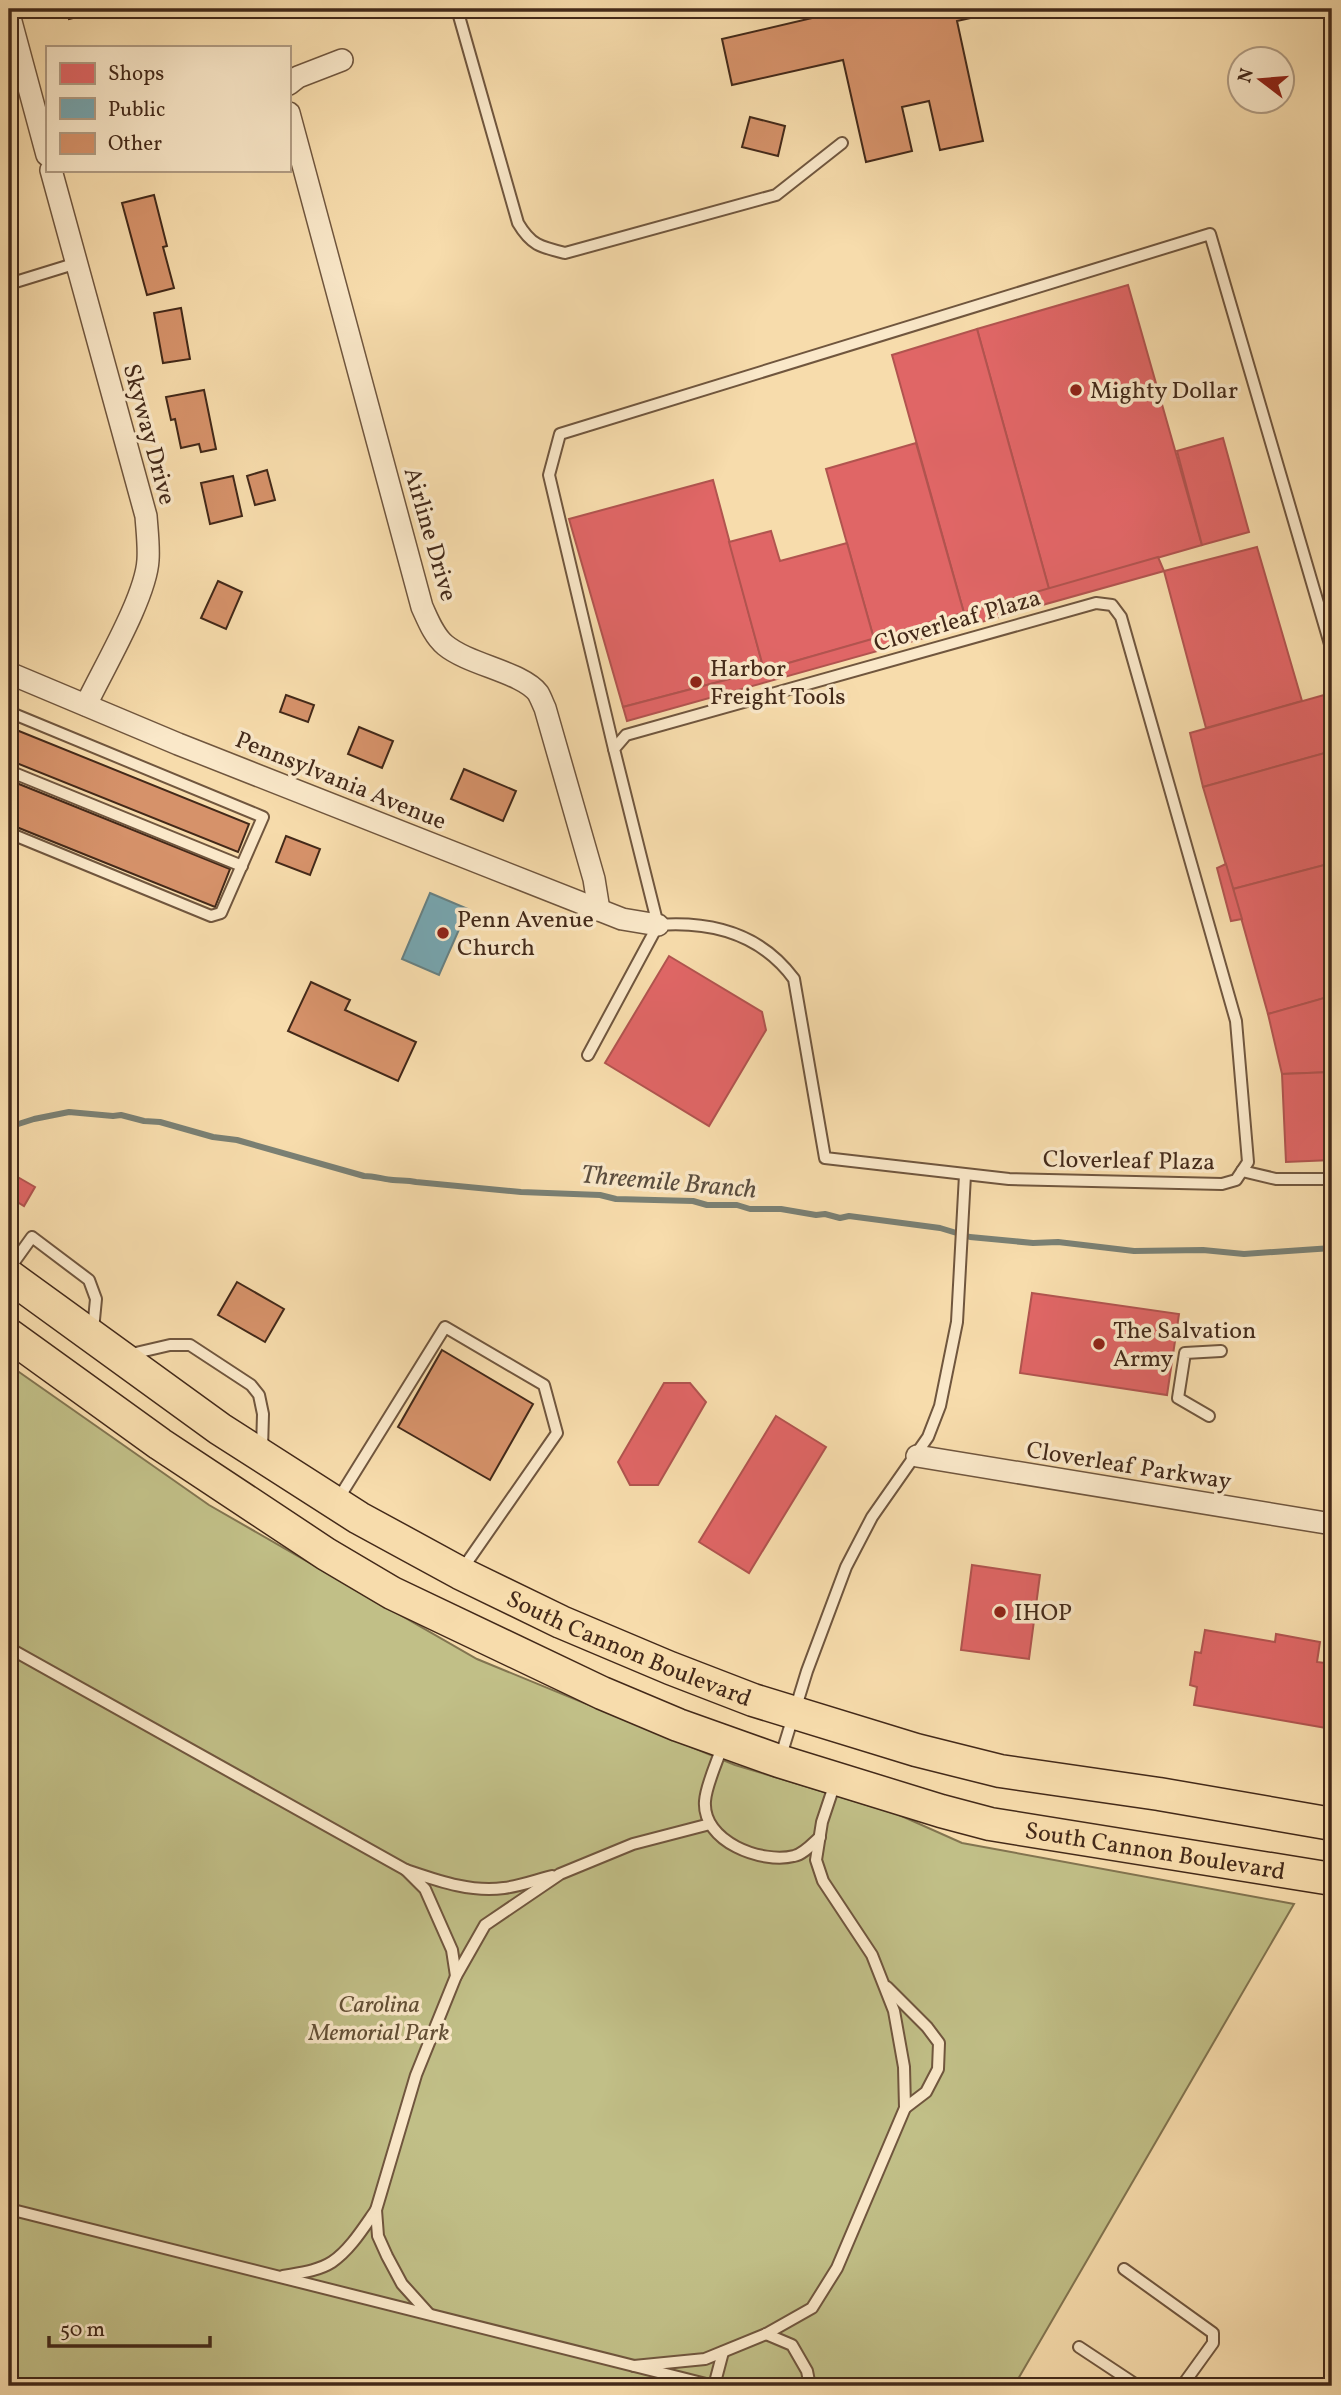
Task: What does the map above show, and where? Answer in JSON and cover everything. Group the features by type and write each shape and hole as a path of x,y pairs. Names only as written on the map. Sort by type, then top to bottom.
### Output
{"main road":[{"name":"South Cannon Boulevard","path":"9,1276 220,1429 359,1518 460,1573 561,1622 670,1668 794,1713 1000,1771 1159,1794 1332,1824"},
{"name":"South Cannon Boulevard","path":"9,1335 160,1444 326,1554 392,1592 602,1693 779,1761 990,1824 1332,1879"}],"street":[{"path":"9,14 46,151"},
{"path":"290,83 298,77 342,61"},
{"name":"Airline Drive","path":"290,117 422,607 443,644 464,658 523,682 537,692 545,708 594,879 599,910"},
{"name":"Skyway Drive","path":"52,172 146,516 148,560 132,609 86,705"},
{"name":"Pennsylvania Avenue","path":"9,673 178,744 622,919 658,925"},
{"name":"Cloverleaf Parkway","path":"916,1456 1332,1524"}],"lane":[{"path":"457,9 518,223 528,240 543,248 565,253 776,195 842,143"},
{"path":"588,1055 658,925 549,475 560,435 1210,234 1332,651"},
{"path":"9,284 77,263"},
{"name":"Cloverleaf Plaza","path":"614,749 626,735 1096,603 1112,604 1121,617 1236,1021 1248,1162 1236,1180 1222,1184 1106,1183 1009,1179 825,1158 794,979 782,962 755,943 712,926 689,923 658,925"},
{"path":"9,712 263,817 221,913 211,916 9,833"},
{"path":"9,771 242,866"},
{"path":"1242,1171 1276,1179 1332,1179"},
{"path":"779,1761 807,1671 846,1567 872,1517 928,1437 940,1406 957,1322 965,1175"},
{"path":"9,1269 32,1237 89,1280 96,1299 92,1336"},
{"path":"336,1503 445,1327 544,1385 557,1433 460,1573"},
{"path":"121,1357 170,1345 190,1345 251,1385 260,1395 263,1414 262,1456"},
{"path":"1209,1416 1178,1398 1185,1353 1222,1351"},
{"path":"9,1648 406,1870 438,1881 472,1888 502,1888 560,1874 633,1844 710,1824"},
{"path":"724,1741 705,1802 710,1824 729,1844 771,1860 798,1856 820,1837"},
{"path":"634,2366 705,2359 766,2334 812,2308 836,2269 905,2108 904,2067 894,2011 872,1955 823,1881 816,1860 822,1822 837,1778"},
{"path":"406,1870 425,1889 452,1950 456,1976"},
{"path":"281,2277 332,2262 355,2239 376,2210 416,2075 456,1976 485,1926 560,1874"},
{"path":"883,1983 927,2027 939,2043 938,2069 926,2092 905,2108"},
{"path":"9,2209 714,2386 723,2352"},
{"path":"376,2210 378,2236 387,2256 402,2284 429,2314"},
{"path":"1124,2269 1213,2333 1213,2343 1182,2386"},
{"path":"766,2334 792,2345 807,2371 810,2386"},
{"path":"1079,2347 1138,2386"}],"green space":[{"name":"Carolina Memorial Park","path":"9,1365 209,1505 477,1659 735,1765 897,1814 962,1843 1294,1904 1014,2386 9,2386"}],"building: Shops":[{"name":"Mighty Dollar","path":"1128,285 1202,545 1049,589 977,329"},
{"path":"977,329 1049,589 964,613 892,355"},
{"path":"1223,438 1249,532 1202,545 1177,451"},
{"path":"916,443 964,613 874,639 826,469"},
{"path":"713,480 764,670 623,707 569,519"},
{"path":"771,531 780,561 847,543 874,639 764,670 729,542"},
{"path":"1257,547 1302,701 1206,728 1164,571"},
{"path":"1158,557 1164,571 627,721 623,707 764,670"},
{"path":"1324,695 1332,730 1332,751 1203,787 1190,733"},
{"path":"1332,751 1332,863 1233,889 1203,787"},
{"path":"1332,863 1332,996 1268,1014 1233,889"},
{"path":"1226,864 1242,919 1231,921 1217,868"},
{"path":"669,956 762,1012 766,1030 709,1126 605,1063"},
{"path":"1324,998 1332,1030 1332,1072 1282,1074 1268,1014"},
{"path":"1332,1072 1332,1160 1286,1162 1282,1074"},
{"path":"9,1172 35,1187 24,1206 9,1197"},
{"name":"The Salvation Army","path":"1032,1293 1179,1314 1167,1395 1020,1373"},
{"path":"1332,1358 1332,1410 1325,1409"},
{"path":"664,1383 690,1383 706,1402 658,1485 630,1485 618,1462"},
{"path":"776,1416 826,1447 749,1573 699,1542"},
{"name":"IHOP","path":"972,1565 1040,1575 1029,1659 961,1650"},
{"path":"1205,1630 1275,1642 1276,1634 1320,1642 1317,1662 1332,1664 1332,1729 1194,1705 1197,1687 1190,1685 1195,1652 1201,1653"}],"building: Public":[{"path":"430,893 468,909 439,975 402,959"}],"building: Other":[{"path":"66,9 100,9 101,11 69,19"},
{"path":"824,9 1011,9 957,21 983,141 940,150 929,101 902,107 912,151 866,162 843,60 732,85 722,39 825,15"},
{"path":"750,117 785,126 778,156 742,147"},
{"path":"154,195 167,246 163,247 174,288 147,295 122,203"},
{"path":"181,308 190,359 163,363 154,313"},
{"path":"204,390 216,449 201,452 199,444 181,448 175,419 171,420 166,397"},
{"path":"267,470 275,500 255,505 247,476"},
{"path":"233,476 242,516 210,524 201,483"},
{"path":"218,581 242,592 226,629 201,618"},
{"path":"286,695 314,705 308,722 280,712"},
{"path":"9,727 249,824 238,852 9,760"},
{"path":"359,727 393,741 382,768 348,754"},
{"path":"464,769 516,791 503,821 451,799"},
{"path":"9,780 230,869 215,907 9,824"},
{"path":"286,836 320,849 310,875 276,862"},
{"path":"311,982 350,1000 345,1010 416,1042 398,1081 288,1031"},
{"path":"237,1282 284,1309 265,1342 218,1315"},
{"path":"442,1350 533,1404 490,1480 398,1427"}],"waterway":[{"name":"Threemile Branch","path":"9,1127 69,1112 121,1115 160,1122 213,1137 237,1140 364,1176 521,1192 693,1201 707,1205 737,1205 750,1209 781,1209 940,1228 970,1237 1033,1243 1058,1242 1134,1251 1203,1250 1244,1254 1332,1248"}],"place":[{"name":"Mighty Dollar","path":"1076,390"},
{"name":"Harbor Freight Tools","path":"696,682"},
{"name":"Penn Avenue Church","path":"443,933"},
{"name":"The Salvation Army","path":"1099,1344"},
{"name":"IHOP","path":"1000,1612"}]}
